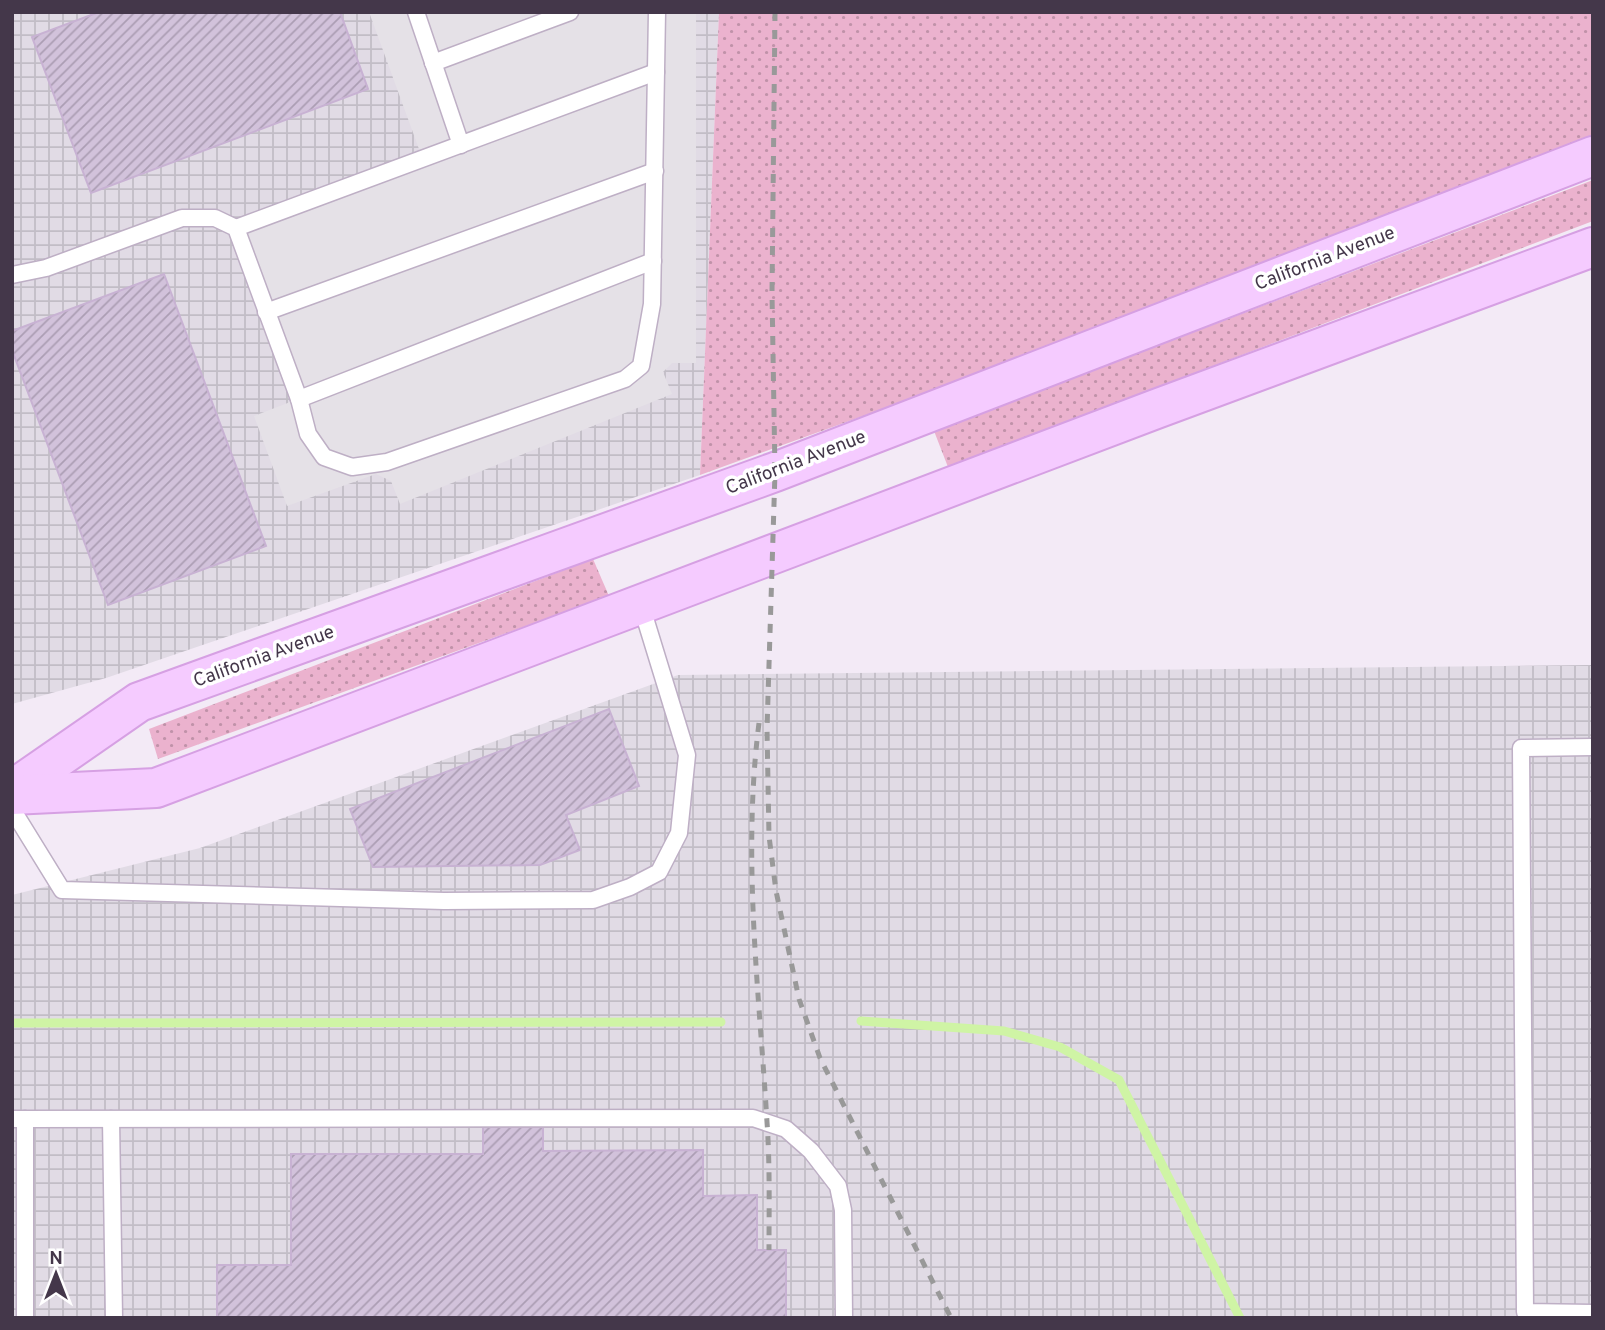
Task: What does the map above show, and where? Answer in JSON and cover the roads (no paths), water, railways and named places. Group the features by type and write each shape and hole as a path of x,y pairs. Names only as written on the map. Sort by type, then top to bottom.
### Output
{"main road":[{"name":"California Avenue","path":"12,790 139,702 775,471 1593,156"},
{"path":"12,795 156,788 1593,247"}],"lane":[{"path":"416,12 461,145"},
{"path":"433,63 570,12"},
{"path":"12,275 46,268 182,218 215,218 236,228 299,399 308,434 324,457 352,467 387,461 625,379 641,366 652,304 657,12"},
{"path":"236,228 656,72"},
{"path":"265,312 654,171"},
{"path":"299,399 653,261"},
{"path":"12,809 62,890 444,901 593,900 630,887 659,872 679,833 687,755 641,604"},
{"path":"1593,747 1521,748 1525,1312 1593,1313"},
{"path":"24,1318 19,1119 753,1118 786,1129 811,1151 838,1186 844,1210 844,1318"},
{"path":"111,1119 114,1318"}],"waterway":[{"path":"861,1021 1004,1031 1060,1047 1119,1080 1240,1318"},
{"path":"12,1023 721,1022"}],"railway":[{"path":"775,12 772,293 775,472 767,729 769,836 776,891 799,999 820,1058 951,1318"},
{"path":"759,723 754,773 752,873 768,1138 769,1250"}]}
